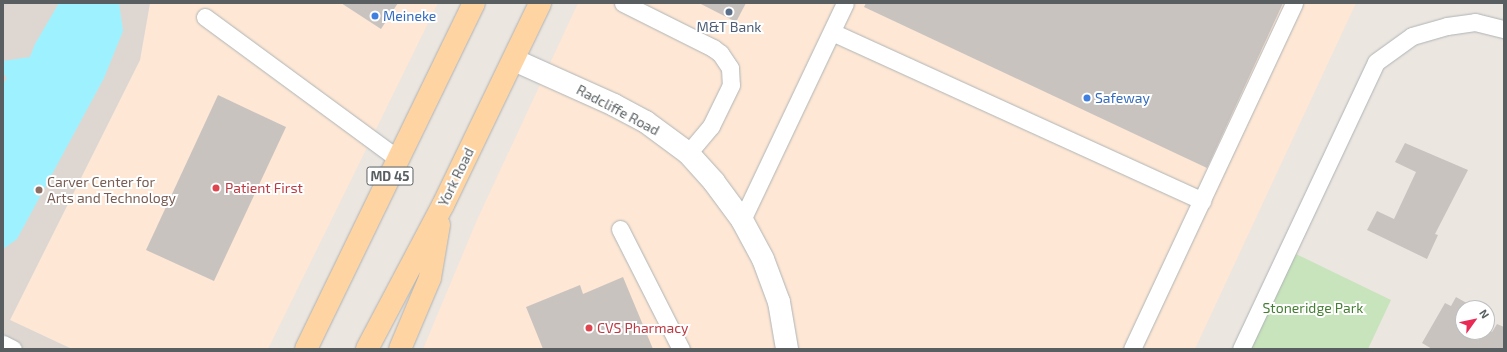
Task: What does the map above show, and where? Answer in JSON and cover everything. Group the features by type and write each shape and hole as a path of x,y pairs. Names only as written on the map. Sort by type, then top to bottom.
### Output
{"main road":[{"name":"MD 45","path":"306,349 474,3"},
{"name":"York Road","path":"367,349 443,205 514,60 540,3"},
{"path":"400,349 430,278 443,205"}],"street":[{"name":"Radcliffe Road","path":"514,60 614,105 646,122 688,153 714,182 742,220 766,266 778,302 788,349"}],"lane":[{"path":"623,3 713,48 720,53 730,68 731,85 713,122 688,153"},
{"path":"742,220 845,3"},
{"path":"1132,349 1294,3"},
{"path":"205,17 398,159"},
{"path":"1241,349 1376,62 1412,36 1447,26 1475,22 1504,28"},
{"path":"832,32 1202,201"},
{"path":"620,229 681,349"},
{"path":"3,344 13,349"}],"shaded area":[{"name":"Carver Center for Arts and Technology","path":"3,3 150,3 140,60 10,320 72,349 3,349"},
{"path":"150,3 438,3 268,349 72,349 10,320 140,60"},
{"path":"578,3 1356,3 1195,349 423,349 477,220"}],"green space":[{"name":"Stoneridge Park","path":"1294,253 1391,300 1368,349 1248,349"}],"water":[{"path":"59,3 119,3 123,31 104,78 17,239 3,249 3,84 7,78 3,73 3,61 30,57 35,44"}],"building":[{"name":"Meineke","path":"341,3 398,3 381,29"},
{"name":"M&T Bank","path":"699,3 746,3 736,22"},
{"path":"866,3 1283,3 1207,168 864,7"},
{"name":"Patient First","path":"218,95 286,127 214,281 146,250"},
{"path":"1405,143 1468,170 1435,234 1438,235 1427,259 1367,230 1377,211 1394,219 1416,172 1395,162"},
{"name":"CVS Pharmacy","path":"623,277 653,349 543,349 526,307 580,285 583,294"},
{"path":"1456,297 1461,300 1455,300 1455,340 1495,340 1495,327 1497,324 1504,327 1504,349 1432,349 1422,343 1445,303 1451,306"}],"place":[{"name":"M&T Bank","path":"729,12"},
{"name":"Meineke","path":"375,16"},
{"name":"Safeway","path":"1087,98"},
{"name":"Patient First","path":"216,188"},
{"name":"Carver Center for Arts and Technology","path":"39,190"},
{"name":"CVS Pharmacy","path":"589,328"}]}
